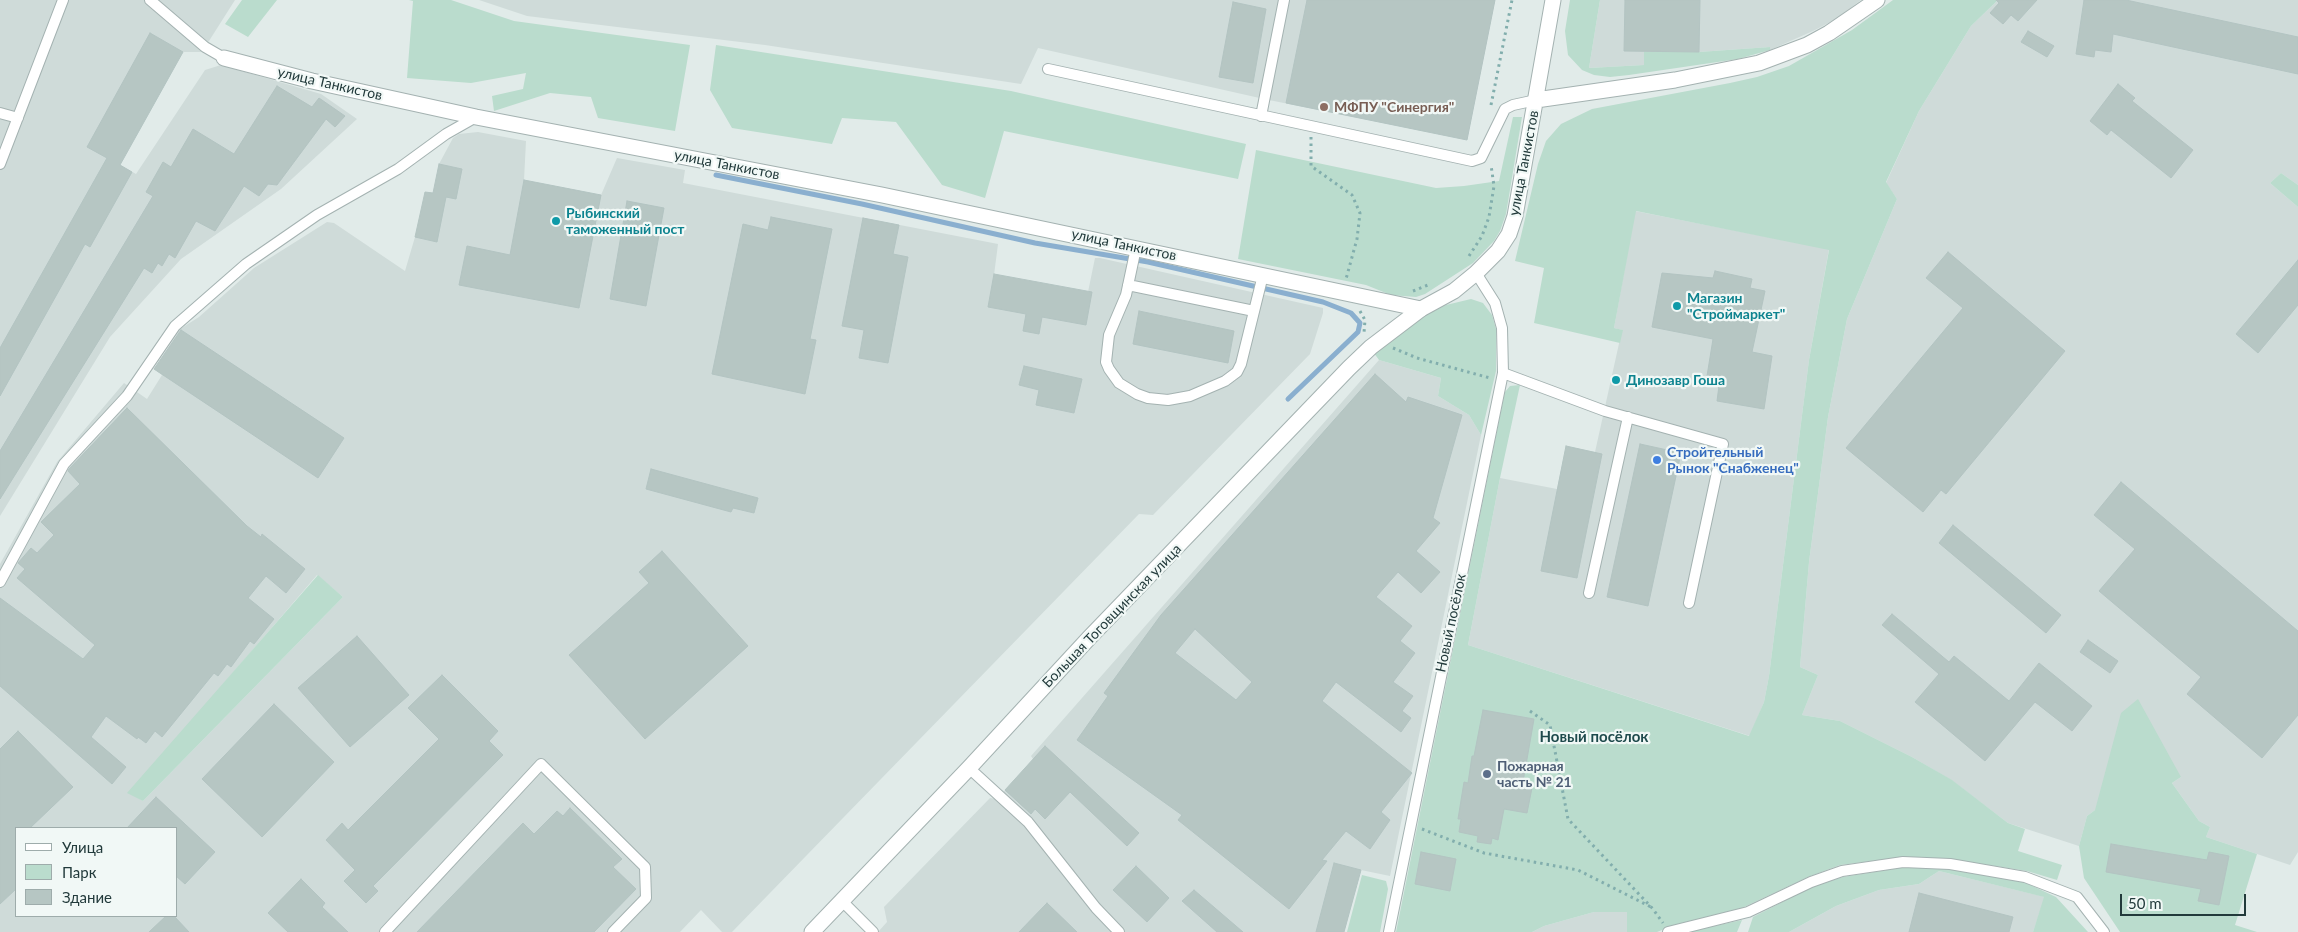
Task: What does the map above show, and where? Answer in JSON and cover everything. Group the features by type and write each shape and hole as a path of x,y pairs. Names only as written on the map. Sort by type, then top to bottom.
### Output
{"street":[{"path":"1536,100 1553,0"},
{"name":"улица Танкистов","path":"224,58 312,81 476,117 882,195 1422,310 1454,291 1476,273 1498,251 1509,234 1518,200 1536,100 1675,80 1759,63 1807,45 1829,33 1877,0"},
{"name":"Большая Тоговщинская улица","path":"812,932 1349,368 1371,347 1422,310"}],"lane":[{"path":"0,164 63,0"},
{"path":"150,0 205,47 224,58"},
{"path":"1261,116 1284,0"},
{"path":"1048,69 1472,161 1481,158 1505,109 1513,105 1536,100"},
{"path":"0,113 18,118"},
{"path":"0,582 64,464 127,396 175,326 254,259 317,215 398,169 446,134 476,117"},
{"path":"1136,248 1123,303 1109,335 1106,362 1118,383 1136,394 1148,398 1168,400 1190,396 1233,376 1241,364 1263,275"},
{"name":"Новый посёлок","path":"1388,932 1503,373 1502,328 1494,302 1476,273"},
{"path":"1128,285 1254,311"},
{"path":"1503,373 1628,417 1723,444 1689,603"},
{"path":"1589,593 1628,417"},
{"path":"384,932 541,764 645,867 646,898 613,932"},
{"path":"970,768 1028,822 1096,908 1119,932"},
{"path":"1669,932 1748,912 1811,882 1842,871 1903,862 1950,864 2025,877 2077,898 2104,932"},
{"path":"842,901 873,932"}],"path":[{"path":"1346,282 1354,283"},
{"path":"1406,292 1418,290 1434,283"},
{"path":"1530,711 1550,725 1568,819 1653,909 1669,932"},
{"path":"1410,825 1484,852 1578,870 1653,909"}],"shaded area":[{"path":"0,0 235,0 202,52 183,52 120,165 136,174 205,70 221,65 321,94 357,119 281,189 181,259 110,337 0,516"},
{"path":"479,0 1495,0 1467,140 1264,99 1038,48 1021,84 765,45 527,16"},
{"path":"1600,0 1861,0 1836,19 1770,50 1770,47 1699,52 1644,52 1644,65 1589,68"},
{"path":"1998,0 2298,0 2298,185 2281,173 2270,183 2298,207 2298,852 2290,865 2206,837 2210,827 2199,821 2172,783 2181,777 2095,810 2087,816 2079,846 2008,823 1951,780 1912,757 1840,721 1802,715 1818,675 1800,667 1809,562 1828,417 1847,319 1897,199 1886,183 1919,111 1971,26"},
{"path":"478,132 526,141 524,180 601,195 617,158 685,170 683,183 998,244 994,275 1088,292 1095,258 1100,258 1323,308 1323,313 1310,354 1153,515 1139,514 732,932 722,932 701,910 680,932 0,932 0,564 57,462 124,383 147,399 162,375 154,369 180,329 199,317 254,268 327,222 334,223 405,271 425,192 433,193 439,164 453,138 459,134","holes":["317,575 343,597 143,801 133,794"]},
{"path":"1635,211 1829,249 1809,360 1769,676 1764,702 1750,736 1468,645 1500,478 1557,489 1566,446 1595,452 1622,330 1614,328"},
{"path":"1379,360 1441,378 1438,396 1469,415 1481,435 1390,876 1361,870 1344,932 878,932 887,922 884,907 990,798 997,799 1033,759 1031,756"},
{"path":"1939,871 2045,897 2033,932 1789,932 1836,906 1879,890 1919,884"},
{"path":"1594,912 1628,912 1627,932 1532,932 1544,926"}],"green space":[{"path":"242,0 277,0 248,37 225,24"},
{"path":"409,0 451,0 514,21 690,45 675,131 598,118 591,97 550,93 494,111 492,96 523,89 526,73 471,83 407,78 413,1"},
{"path":"1570,0 1600,0 1589,68 1644,65 1644,52 1699,52 1770,47 1770,50 1738,59 1629,75 1610,77 1594,75 1582,70 1568,55 1565,31"},
{"path":"1893,0 1998,0 1971,26 1919,111 1886,182 1897,199 1847,319 1828,417 1809,562 1800,667 1818,675 1802,715 1840,721 1912,757 1952,780 2008,823 2025,829 2018,851 2062,865 2057,880 2027,871 1950,859 1904,857 1840,865 1808,877 1742,908 1674,925 1657,932 1627,932 1627,912 1594,912 1544,926 1532,932 1396,932 1503,401 1505,392 1510,386 1520,385 1468,645 1749,736 1764,702 1769,676 1809,360 1829,250 1636,211 1614,328 1623,330 1620,343 1534,323 1544,268 1515,261 1538,164 1546,141 1561,124 1592,109 1730,83 1757,77 1789,66 1852,30"},
{"path":"716,45 1011,91 1246,144 1238,179 1004,131 985,198 942,185 896,122 842,118 832,144 732,128 710,90"},
{"path":"1513,117 1522,117 1506,214 1500,231 1494,241 1473,263 1425,294 1416,297 1391,295 1366,285 1238,259 1256,150 1436,188 1464,186 1499,181"},
{"path":"2281,173 2298,185 2298,207 2270,183"},
{"path":"1471,299 1483,303 1492,315 1496,329 1496,371 1481,435 1469,415 1438,396 1441,378 1379,360 1374,353 1393,337 1427,314 1446,305"},
{"path":"318,575 343,597 143,801 127,793"},
{"path":"2138,699 2181,777 2172,783 2199,821 2210,827 2206,837 2257,854 2235,925 2257,932 2120,932 2084,878 2079,846 2087,816 2095,810 2121,713"},
{"path":"1905,867 1948,868 2024,882 2056,897 2088,932 2033,932 2044,897 1939,871 1919,884 1879,890 1836,906 1789,932 1748,932 1753,917 1812,887 1843,877"},
{"path":"1362,875 1386,881 1388,889 1380,932 1347,932"},
{"path":"1742,920 1737,932 1684,932 1714,926"}],"building":[{"path":"1307,0 1495,0 1467,140 1286,103"},
{"path":"1625,0 1700,0 1699,52 1624,51"},
{"path":"1996,0 2037,0 2018,21 2011,15 2003,24 1990,13 1999,3"},
{"path":"2084,0 2126,0 2298,37 2298,74 2113,34 2111,52 2095,50 2094,57 2076,54"},
{"path":"1233,2 1266,9 1253,83 1219,77"},
{"path":"2028,31 2054,46 2047,57 2021,42"},
{"path":"150,33 183,52 120,165 132,172 90,247 85,244 0,396 0,348 107,158 87,147"},
{"path":"2118,84 2135,98 2132,101 2193,150 2171,178 2111,130 2107,135 2090,121"},
{"path":"277,86 312,107 319,98 345,116 335,127 326,119 277,185 268,184 259,196 244,186 215,231 196,221 175,258 169,254 162,266 158,263 152,273 144,268 0,499 0,451 153,196 146,192 163,162 171,167 193,129 234,154"},
{"path":"439,164 462,169 456,199 446,197 437,242 415,237 425,192 433,193"},
{"name":"Рыбинский таможенный пост","path":"524,180 601,195 579,308 459,285 467,246 510,255"},
{"path":"627,201 664,208 646,306 610,299"},
{"path":"771,217 832,229 810,339 816,340 805,394 712,374 743,224 768,230"},
{"path":"863,218 899,225 893,254 908,257 888,363 859,358 864,330 842,326"},
{"path":"1948,252 2065,351 1946,494 1941,490 1923,512 1846,448 1963,308 1926,278"},
{"path":"2298,260 2298,305 2258,353 2236,334"},
{"path":"1715,271 1752,279 1750,288 1765,291 1752,352 1772,356 1764,409 1717,401 1720,378 1707,376 1713,339 1652,327 1662,273 1713,278"},
{"path":"994,274 1092,292 1086,325 1042,317 1039,334 1023,331 1026,314 988,307"},
{"path":"1139,311 1234,331 1228,363 1133,344"},
{"path":"181,330 344,438 318,478 154,369"},
{"path":"1024,366 1082,379 1074,413 1036,405 1039,390 1019,385"},
{"path":"1375,374 1406,402 1408,397 1462,415 1433,518 1440,523 1416,551 1440,572 1421,593 1398,572 1376,597 1412,626 1400,641 1415,653 1393,682 1413,696 1402,711 1411,718 1401,732 1336,682 1322,701 1412,773 1381,812 1390,820 1370,849 1346,831 1322,860 1327,861 1289,909 1178,820 1182,815 1077,740 1108,696 1104,693 1161,615","holes":["1195,629 1252,682 1236,700 1175,653"]},
{"path":"127,408 247,526 261,537 262,534 305,569 286,593 266,576 248,598 274,619 254,644 250,641 231,667 227,664 218,676 214,673 162,737 155,731 146,743 138,737 137,739 106,716 91,737 126,767 112,784 0,686 0,598 83,659 95,645 17,578 25,569 18,563 31,548 37,553 54,535 41,522 80,484 68,471 69,469"},
{"path":"1640,444 1681,453 1648,606 1607,597"},
{"path":"1566,446 1602,454 1577,578 1541,571"},
{"path":"651,469 758,498 754,513 733,508 731,512 646,489"},
{"path":"2121,482 2298,631 2298,715 2262,758 2187,694 2201,677 2099,591 2135,549 2094,515"},
{"path":"1953,525 2061,615 2046,633 1939,543"},
{"path":"662,551 748,646 645,739 569,655 649,583 639,572"},
{"path":"1892,614 1949,662 1954,656 2009,701 2039,663 2092,706 2072,731 2035,702 1985,761 1915,702 1939,674 1882,625"},
{"path":"357,636 409,695 350,747 298,688"},
{"path":"2088,640 2118,661 2110,673 2080,652"},
{"path":"442,675 498,731 489,741 503,755 373,886 378,891 366,903 344,881 355,870 326,840 342,823 348,830 439,739 408,708"},
{"path":"274,704 334,762 262,837 202,779"},
{"name":"Пожарная часть № 21","path":"1483,710 1534,719 1523,782 1533,783 1527,813 1504,809 1498,840 1492,838 1491,844 1477,842 1478,836 1459,832 1461,819 1458,819 1464,782 1468,783 1472,756 1474,756"},
{"path":"18,731 73,787 31,827 15,827 15,890 0,904 0,749"},
{"path":"1045,746 1139,833 1127,846 1070,792 1045,819 1035,809 1031,814 1005,790"},
{"path":"156,797 215,852 185,884 178,878 178,827 128,827"},
{"path":"570,808 622,859 613,867 636,889 594,932 417,932 523,823 534,834 557,811 563,816"},
{"path":"2111,844 2207,860 2209,852 2229,856 2219,905 2198,901 2201,889 2106,872"},
{"path":"1421,852 1456,859 1450,891 1415,884"},
{"path":"1334,863 1361,870 1344,932 1316,932"},
{"path":"1136,866 1169,898 1147,922 1113,890"},
{"path":"301,879 325,903 322,907 348,932 288,932 268,913"},
{"path":"1194,890 1243,932 1217,932 1182,901"},
{"path":"1919,893 2013,917 2009,932 1909,932"},
{"path":"1047,903 1077,932 1019,932"},
{"path":"165,917 175,917 189,932 149,932"}],"waterway":[{"path":"716,175 862,204 1035,243 1148,262 1323,302 1351,313 1360,323 1358,332 1288,399"}],"place":[{"name":"МФПУ \"Синергия\"","path":"1324,107"},
{"name":"Рыбинский таможенный пост","path":"556,221"},
{"name":"Магазин \"Строймаркет\"","path":"1677,306"},
{"name":"Динозавр Гоша","path":"1616,380"},
{"name":"Стройтельный Рынок \"Снабженец\"","path":"1657,460"},
{"name":"Пожарная часть № 21","path":"1487,774"}],"district":[{"name":"Новый посёлок","path":"1594,737"}]}
